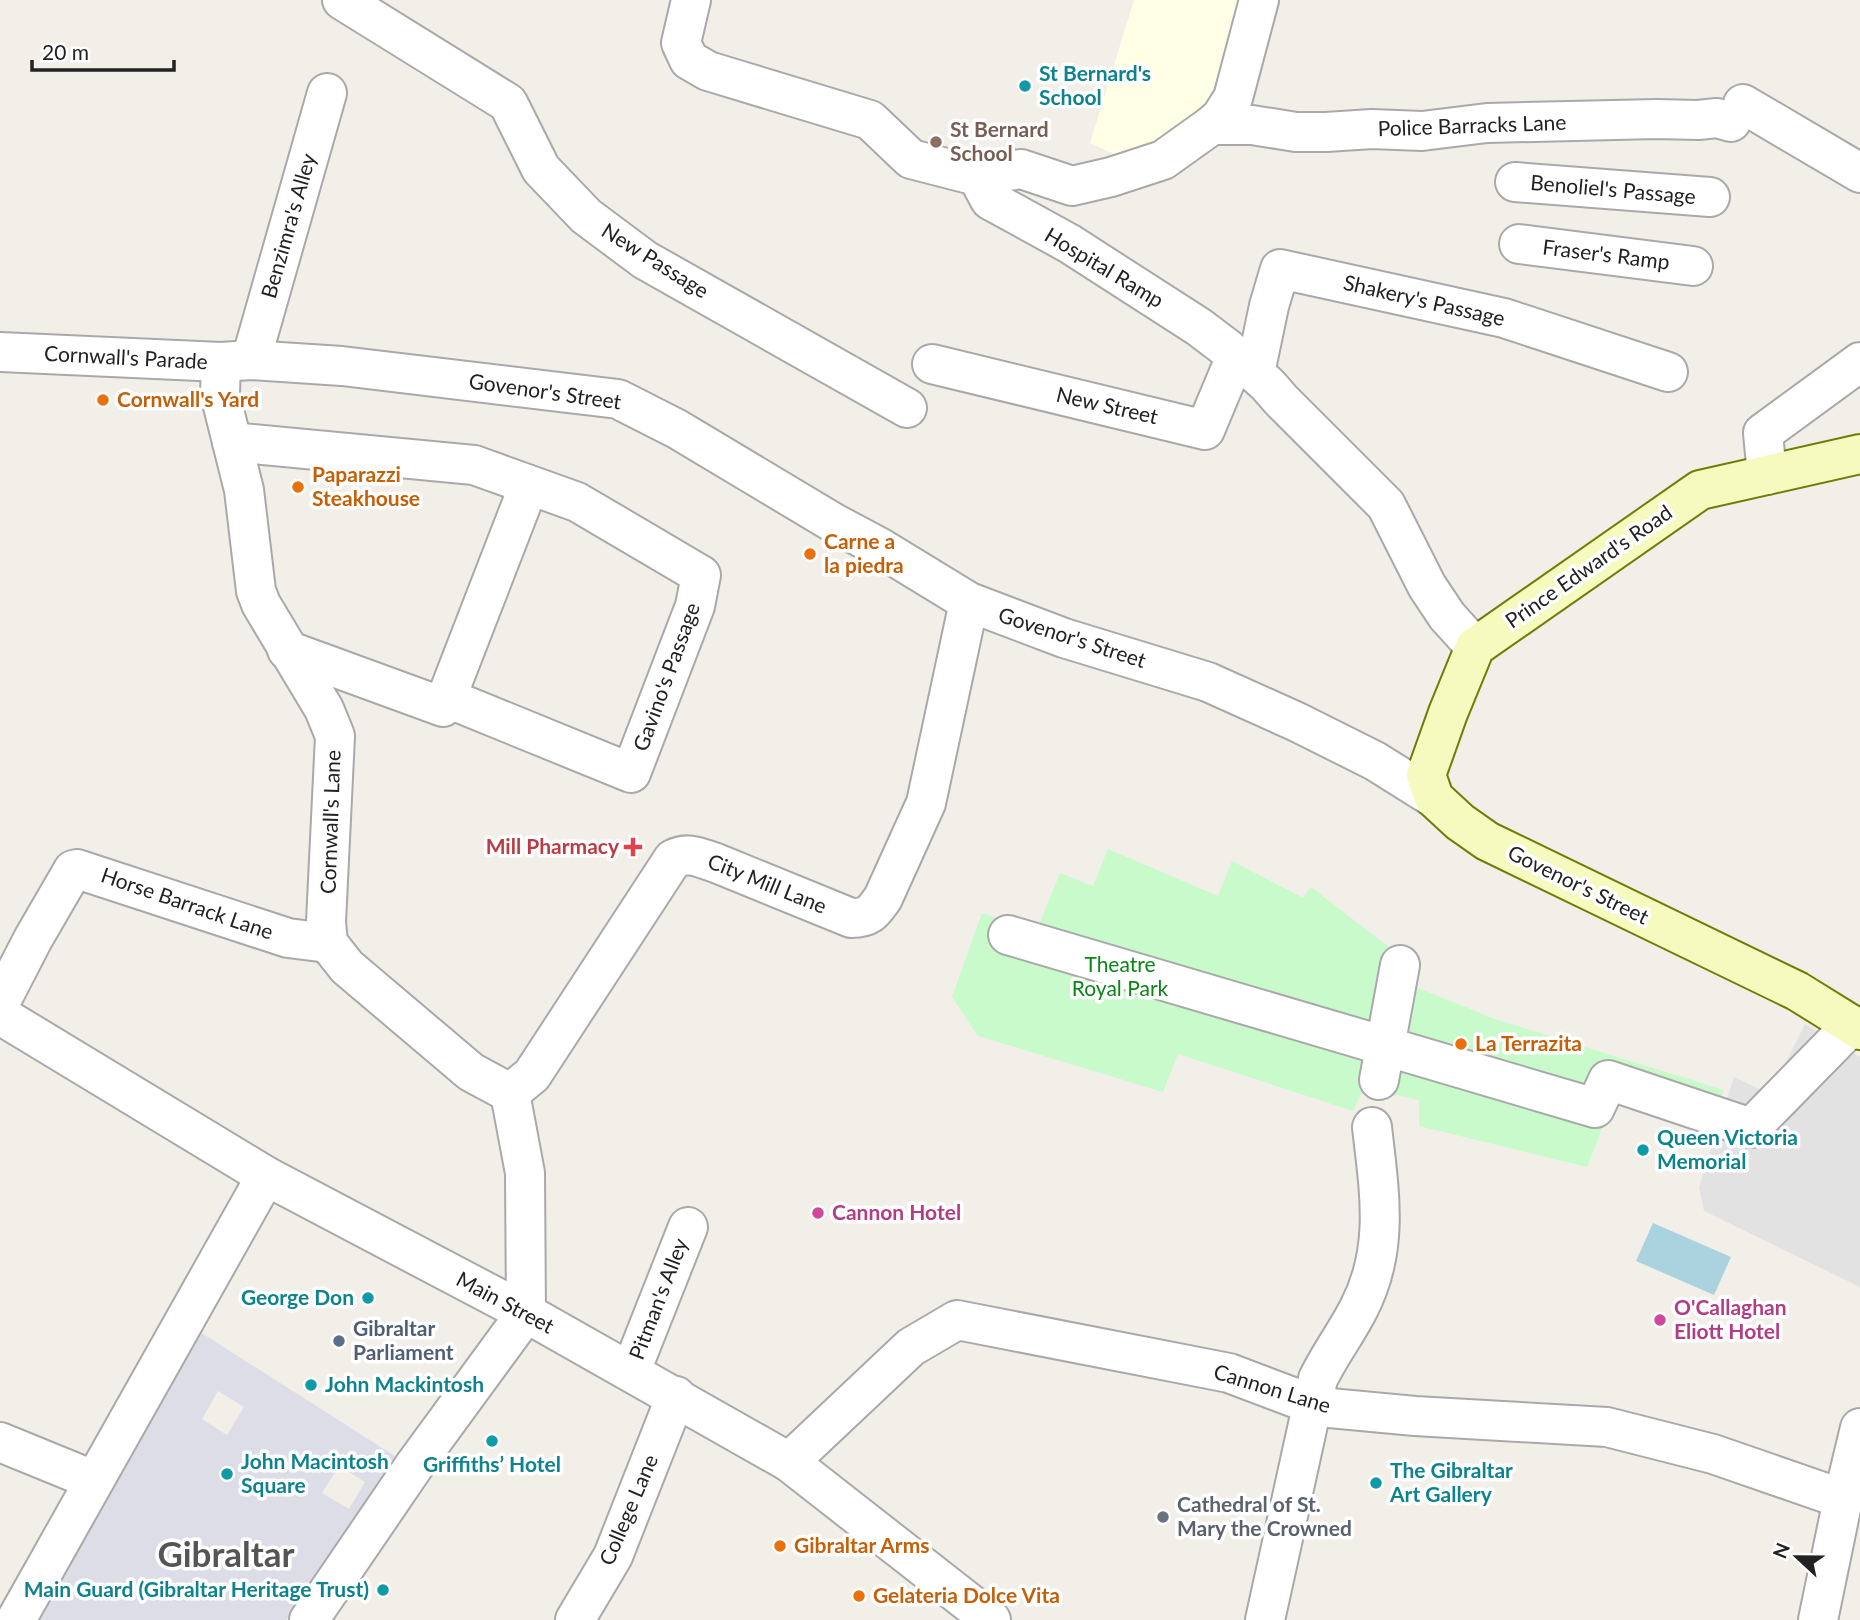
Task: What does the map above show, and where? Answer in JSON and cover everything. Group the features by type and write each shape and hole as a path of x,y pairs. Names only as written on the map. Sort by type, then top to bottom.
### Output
{"street":[{"name":"New Passage","path":"342,0 508,103 541,169 586,216 645,260 907,408"},
{"path":"691,0 681,43 685,54 701,67 719,75 870,120 911,159 976,176 1021,169 1072,186 1163,160 1222,117 1233,98 1259,0"},
{"name":"Benzimra's Alley","path":"236,361 327,93"},
{"name":"Police Barracks Lane","path":"1212,125 1252,125 1296,132 1422,131 1487,123 1698,120 1737,113 1860,173"},
{"name":"Hospital Ramp","path":"976,176 990,201 1070,244 1138,286 1199,327 1246,365 1386,505 1427,586 1447,616 1475,647"},
{"name":"Benoliel's Passage","path":"1515,182 1710,197"},
{"name":"Fraser's Ramp","path":"1519,244 1693,266"},
{"name":"Shakery's Passage","path":"1246,365 1280,269 1504,318 1668,372"},
{"name":"Cornwall's Parade","path":"0,352 236,361"},
{"name":"Cornwall's Lane","path":"236,361 220,394 244,490 256,591 287,650 324,709 335,736 326,922 328,943"},
{"name":"Govenor's Street","path":"236,361 342,366 618,399 667,424 969,602 1064,638 1208,682 1297,722 1375,761 1434,798 1460,822 1488,841 1797,990 1856,1027"},
{"path":"1767,475 1763,433 1860,362"},
{"name":"New Street","path":"932,364 1205,429 1246,365"},
{"name":"Gavino's Passage","path":"232,442 474,465 578,502 701,575 695,606 631,773 447,698 443,708 287,650"},
{"name":"Prince Edward's Road","path":"1475,647 1700,490 1860,454"},
{"path":"447,698 529,485"},
{"name":"City Mill Lane","path":"510,1093 532,1075 673,859 683,854 693,855 852,918 864,918 873,911 883,898 926,803 969,602"},
{"path":"1434,798 1426,775 1475,647"},
{"name":"Horse Barrack Lane","path":"0,1003 33,939 76,869 288,938 328,943"},
{"path":"1008,934 1382,1063 1595,1108 1608,1080 1751,1128 1856,1027"},
{"path":"309,1620 414,1466 526,1313 526,1173 510,1093 471,1072 414,1026 346,967 328,943"},
{"path":"1382,1063 1400,965"},
{"name":"Main Street","path":"0,1015 265,1176 526,1313 789,1462 991,1620"},
{"path":"1265,1620 1318,1379 1360,1308 1380,1245 1381,1214 1372,1127"},
{"path":"16,1620 265,1176"},
{"name":"Pitman's Alley","path":"631,1371 688,1227"},
{"name":"Cannon Lane","path":"789,1462 911,1347 957,1320 1229,1373 1313,1405 1356,1412 1607,1427 1713,1454 1843,1499"},
{"name":"College Lane","path":"575,1620 613,1556 676,1396"},
{"path":"1818,1620 1860,1428"},
{"path":"0,1442 93,1480"}],"shaded area":[{"path":"1134,0 1243,0 1213,97 1194,121 1146,148 1114,154 1090,143"},
{"path":"1805,1024 1860,1057 1860,1287 1704,1211 1699,1187 1734,1077 1770,1094"},
{"name":"John Macintosh Square","path":"200,1332 398,1458 286,1620 38,1620","holes":["218,1391 244,1407 227,1435 202,1419","339,1466 365,1482 349,1509 322,1493"]}],"green space":[{"name":"Theatre Royal Park","path":"1108,849 1218,896 1232,861 1303,898 1311,887 1390,948 1386,975 1495,1019 1724,1090 1709,1134 1614,1099 1587,1167 1419,1126 1419,1100 1364,1088 1353,1111 1178,1054 1163,1092 978,1036 952,997 982,913 1036,932 1060,873 1093,886"}],"water":[{"path":"1653,1223 1731,1257 1714,1295 1636,1261"}],"place":[{"name":"St Bernard's School","path":"1025,86"},
{"name":"St Bernard School","path":"936,142"},
{"name":"Cornwall's Yard","path":"103,400"},
{"name":"Paparazzi Steakhouse","path":"298,487"},
{"name":"Carne a la piedra","path":"810,554"},
{"name":"Mill Pharmacy","path":"633,847"},
{"name":"La Terrazita","path":"1461,1044"},
{"name":"Queen Victoria Memorial","path":"1643,1150"},
{"name":"Cannon Hotel","path":"818,1213"},
{"name":"George Don","path":"368,1298"},
{"name":"O'Callaghan Eliott Hotel","path":"1660,1320"},
{"name":"Gibraltar Parliament","path":"339,1341"},
{"name":"John Mackintosh","path":"311,1385"},
{"name":"Griffiths’ Hotel","path":"492,1441"},
{"name":"John Macintosh Square","path":"227,1474"},
{"name":"The Gibraltar Art Gallery","path":"1376,1483"},
{"name":"Cathedral of St. Mary the Crowned","path":"1163,1517"},
{"name":"Gibraltar Arms","path":"780,1546"},
{"name":"Main Guard (Gibraltar Heritage Trust)","path":"383,1590"},
{"name":"Gelateria Dolce Vita","path":"859,1596"}],"district":[{"name":"Gibraltar","path":"226,1555"}]}
